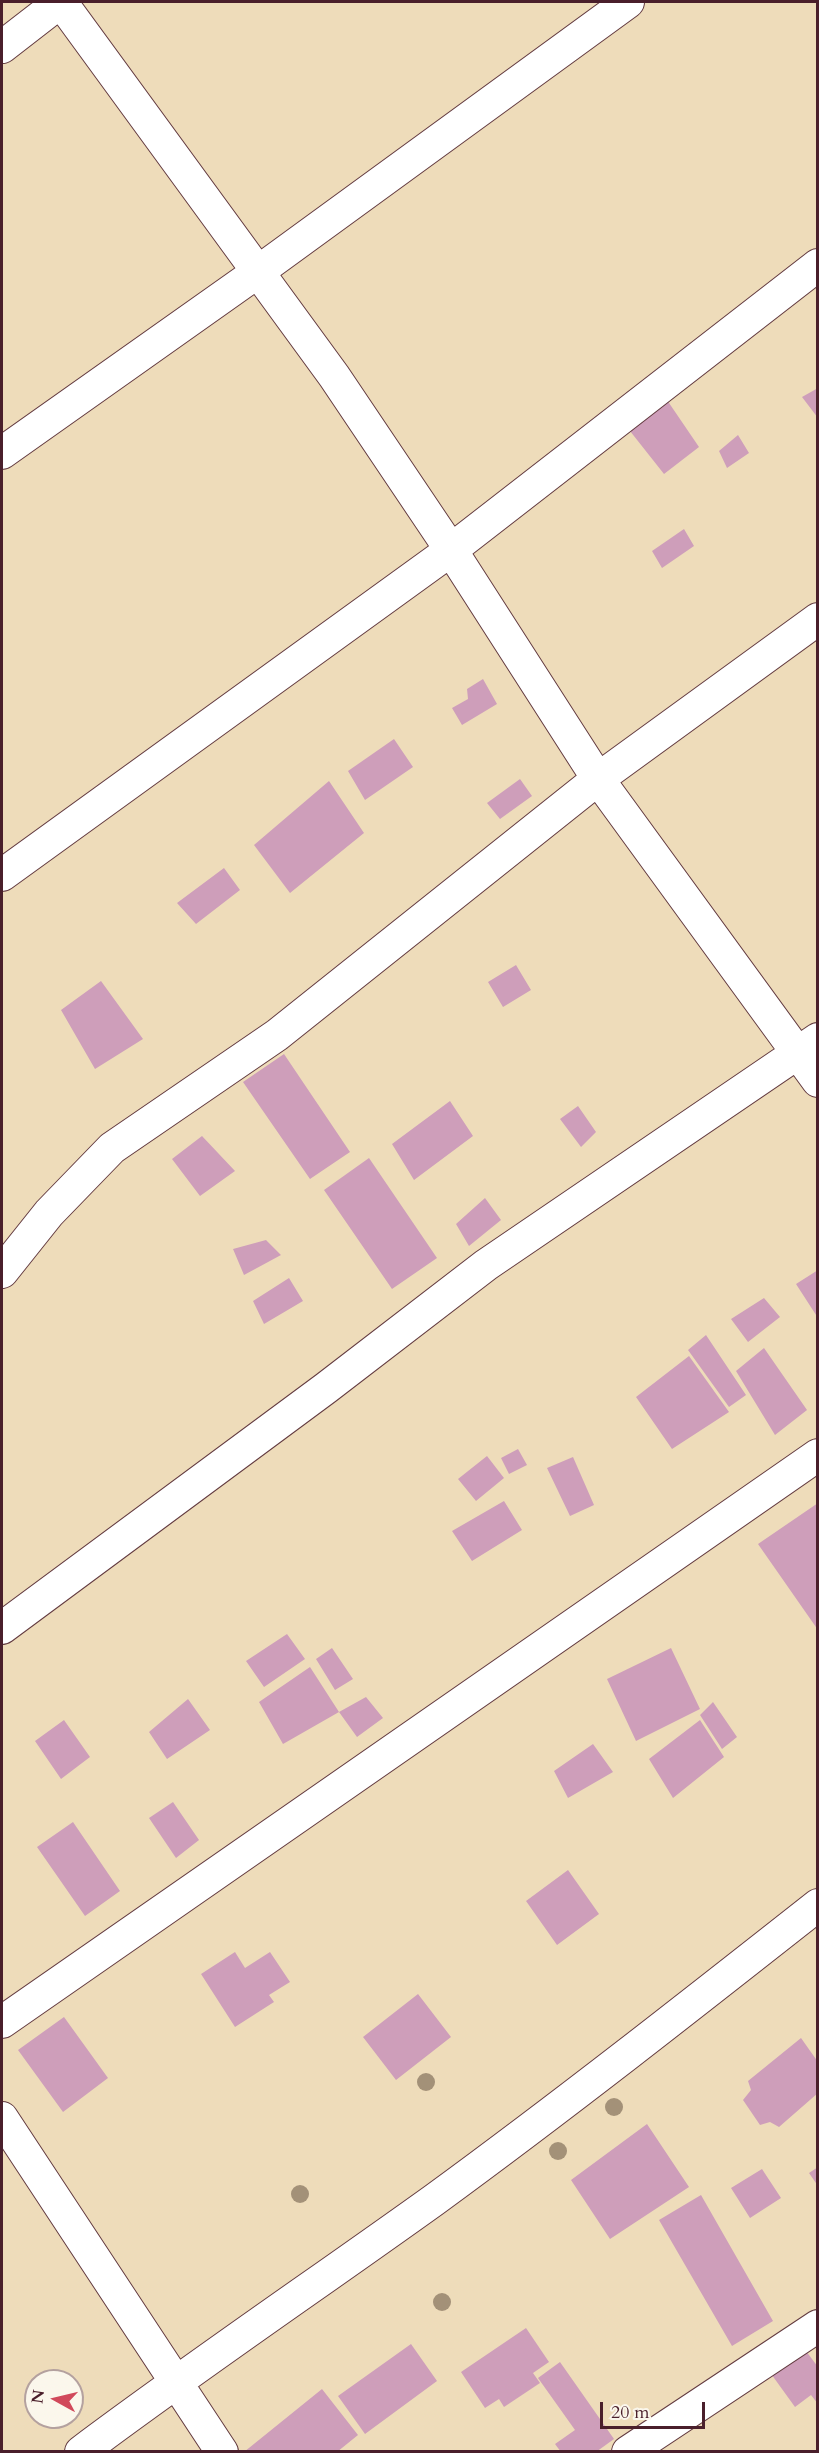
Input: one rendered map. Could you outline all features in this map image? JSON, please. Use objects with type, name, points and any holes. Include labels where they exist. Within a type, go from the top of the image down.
[{"type":"street","points":[[2,47],[60,2],[334,376],[451,550],[598,779],[807,1046],[818,1081]]},
{"type":"street","points":[[2,453],[259,271],[628,2]]},
{"type":"street","points":[[2,875],[451,550],[818,265]]},
{"type":"street","points":[[2,1272],[49,1213],[112,1148],[277,1035],[598,779],[818,620]]},
{"type":"street","points":[[2,1628],[326,1388],[486,1265],[807,1046]]},
{"type":"street","points":[[2,2022],[818,1455]]},
{"type":"street","points":[[81,2451],[176,2381],[435,2199],[818,1905]]},
{"type":"street","points":[[2,2118],[222,2451]]},
{"type":"street","points":[[628,2451],[818,2326]]},
{"type":"building","points":[[818,388],[818,418],[802,397]]},
{"type":"building","points":[[667,400],[699,447],[664,474],[630,431]]},
{"type":"building","points":[[738,435],[749,453],[727,468],[719,451]]},
{"type":"building","points":[[684,529],[694,546],[662,568],[652,551]]},
{"type":"building","points":[[483,679],[497,704],[462,725],[452,708],[468,699],[467,689]]},
{"type":"building","points":[[394,739],[413,767],[365,800],[348,771]]},
{"type":"building","points":[[520,779],[532,796],[500,819],[487,803]]},
{"type":"building","points":[[329,781],[364,833],[290,893],[254,845]]},
{"type":"building","points":[[224,868],[240,890],[196,924],[177,903]]},
{"type":"building","points":[[516,965],[531,990],[503,1007],[488,982]]},
{"type":"building","points":[[101,981],[143,1039],[95,1069],[61,1010]]},
{"type":"building","points":[[284,1054],[350,1152],[310,1179],[243,1082]]},
{"type":"building","points":[[450,1101],[473,1136],[414,1180],[392,1144]]},
{"type":"building","points":[[578,1106],[596,1132],[581,1147],[560,1119]]},
{"type":"building","points":[[202,1136],[235,1171],[200,1196],[172,1159]]},
{"type":"building","points":[[369,1158],[437,1258],[392,1289],[324,1190]]},
{"type":"building","points":[[485,1198],[501,1220],[469,1246],[456,1224]]},
{"type":"building","points":[[266,1240],[281,1255],[244,1275],[233,1249]]},
{"type":"building","points":[[818,1270],[818,1318],[796,1284]]},
{"type":"building","points":[[289,1278],[303,1301],[264,1324],[253,1301]]},
{"type":"building","points":[[764,1298],[780,1317],[748,1342],[731,1319]]},
{"type":"building","points":[[706,1335],[746,1395],[729,1407],[688,1350]]},
{"type":"building","points":[[764,1348],[807,1410],[775,1435],[736,1371]]},
{"type":"building","points":[[689,1356],[729,1412],[672,1449],[636,1397]]},
{"type":"building","points":[[518,1449],[527,1465],[509,1474],[501,1458]]},
{"type":"building","points":[[487,1456],[504,1478],[476,1501],[458,1479]]},
{"type":"building","points":[[573,1457],[594,1505],[570,1516],[547,1468]]},
{"type":"building","points":[[504,1501],[522,1530],[472,1561],[452,1531]]},
{"type":"building","points":[[818,1503],[818,1630],[758,1544]]},
{"type":"building","points":[[287,1634],[305,1659],[264,1687],[246,1661]]},
{"type":"building","points":[[332,1648],[353,1679],[335,1690],[316,1659]]},
{"type":"building","points":[[671,1648],[700,1709],[636,1741],[607,1679]]},
{"type":"building","points":[[310,1667],[339,1712],[283,1744],[259,1702]]},
{"type":"building","points":[[366,1697],[383,1718],[357,1737],[339,1712]]},
{"type":"building","points":[[188,1699],[210,1730],[167,1759],[149,1732]]},
{"type":"building","points":[[713,1702],[737,1737],[722,1749],[700,1715]]},
{"type":"building","points":[[64,1720],[90,1757],[61,1779],[35,1741]]},
{"type":"building","points":[[700,1720],[724,1757],[673,1798],[649,1759]]},
{"type":"building","points":[[593,1744],[613,1772],[568,1798],[554,1771]]},
{"type":"building","points":[[173,1802],[199,1840],[176,1858],[149,1818]]},
{"type":"building","points":[[73,1822],[120,1891],[85,1916],[37,1847]]},
{"type":"building","points":[[568,1870],[599,1914],[557,1945],[526,1901]]},
{"type":"building","points":[[235,1952],[245,1968],[270,1952],[290,1982],[269,1995],[274,2002],[235,2027],[201,1974]]},
{"type":"building","points":[[418,1994],[451,2037],[396,2080],[363,2037]]},
{"type":"building","points":[[64,2017],[108,2078],[63,2112],[18,2050]]},
{"type":"building","points":[[801,2038],[818,2062],[818,2093],[779,2127],[770,2122],[760,2125],[743,2100],[751,2090],[748,2081]]},
{"type":"building","points":[[647,2124],[689,2187],[610,2239],[571,2180]]},
{"type":"building","points":[[818,2167],[818,2186],[809,2173]]},
{"type":"building","points":[[762,2169],[781,2198],[750,2218],[731,2188]]},
{"type":"building","points":[[701,2195],[773,2321],[732,2346],[659,2220]]},
{"type":"building","points":[[526,2328],[549,2362],[533,2373],[540,2383],[504,2407],[499,2399],[485,2408],[461,2372]]},
{"type":"building","points":[[411,2344],[437,2381],[365,2434],[338,2396]]},
{"type":"building","points":[[803,2347],[818,2367],[818,2404],[811,2395],[795,2407],[769,2371]]},
{"type":"building","points":[[560,2362],[614,2439],[596,2452],[561,2452],[555,2444],[575,2430],[538,2378]]},
{"type":"building","points":[[322,2389],[358,2435],[337,2452],[244,2452]]}]
